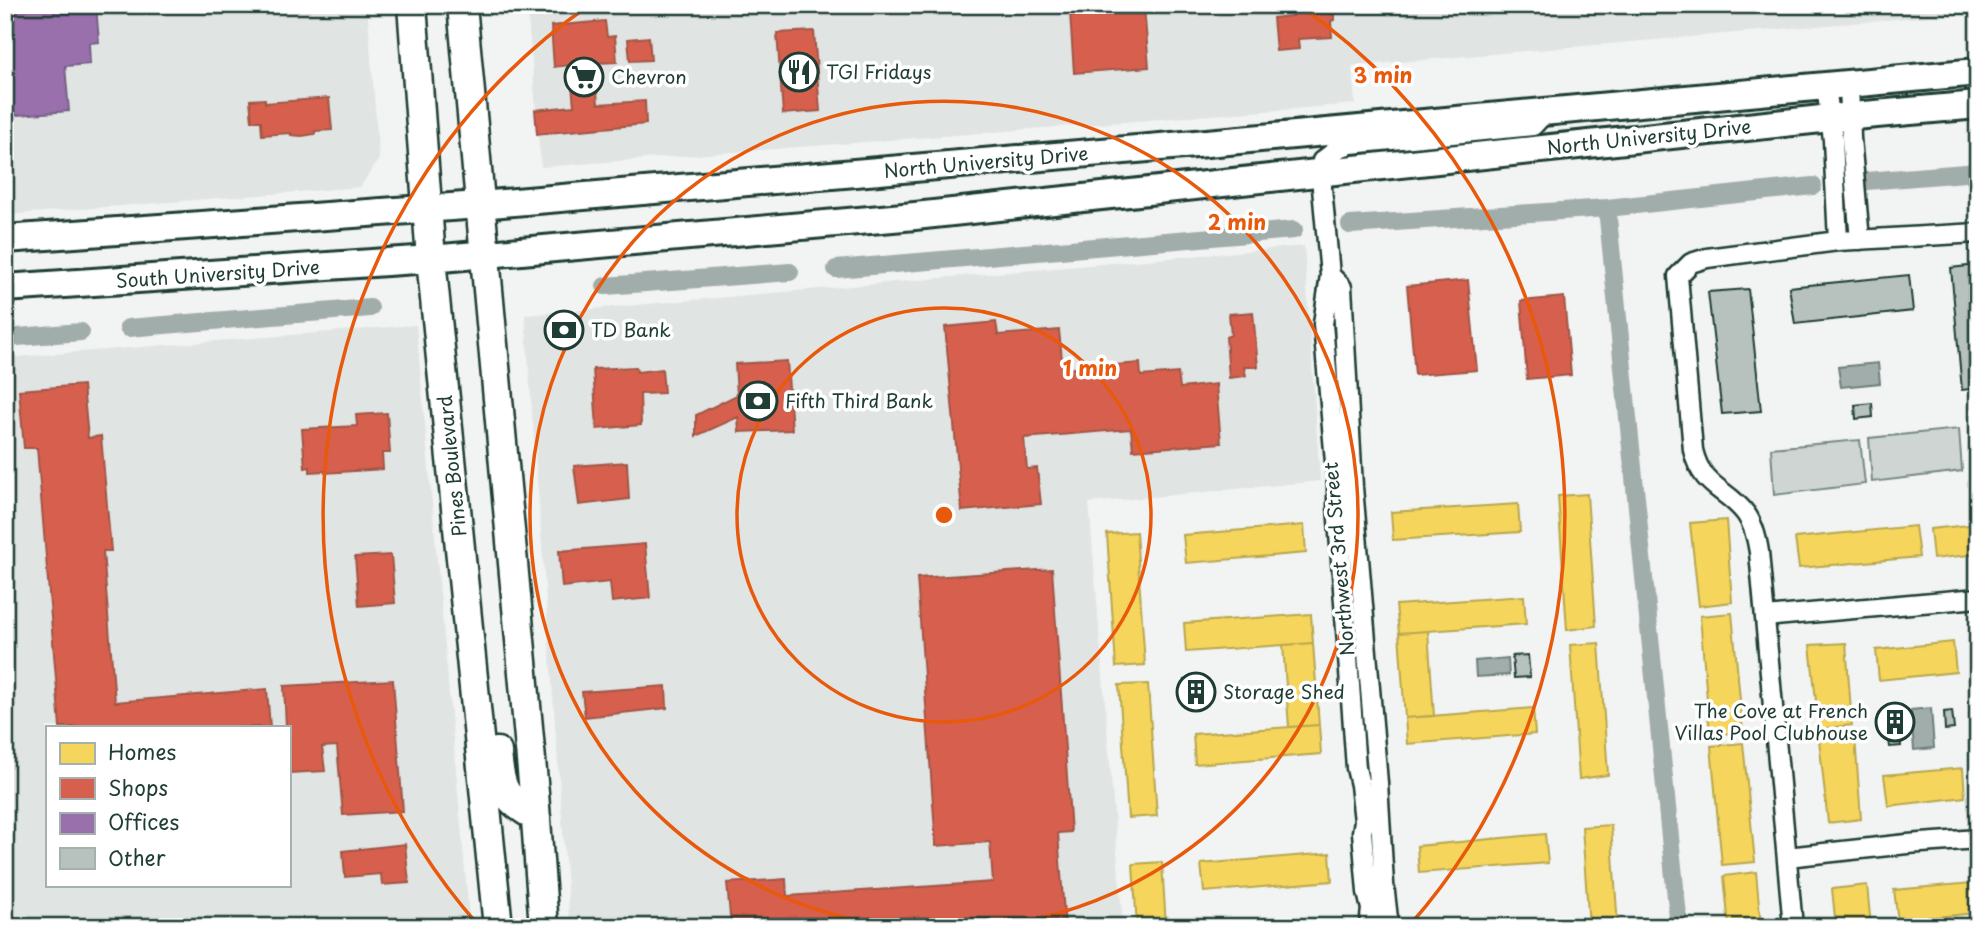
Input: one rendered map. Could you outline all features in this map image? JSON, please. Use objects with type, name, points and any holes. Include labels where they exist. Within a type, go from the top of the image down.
[{"type":"highway","name":"Pines Boulevard","points":[[412,5],[431,259],[498,927]]},
{"type":"highway","points":[[462,5],[544,927]]},
{"type":"highway","points":[[466,618],[488,670],[495,710],[499,771],[505,795],[536,817]]},
{"type":"highway","points":[[487,820],[508,822],[518,834],[530,927]]},
{"type":"main road","name":"North University Drive","points":[[428,209],[1545,113],[1978,72]]},
{"type":"main road","name":"North University Drive","points":[[431,259],[915,216],[1840,117],[1978,105]]},
{"type":"main road","points":[[5,239],[428,209]]},
{"type":"main road","name":"South University Drive","points":[[5,288],[431,259]]},
{"type":"street","points":[[1837,85],[1860,240]]},
{"type":"street","name":"North University Drive","points":[[1321,172],[1322,161],[1339,148],[1352,144],[1533,126],[1545,113]]},
{"type":"street","points":[[1838,241],[1840,117]]},
{"type":"street","name":"Northwest 3rd Street","points":[[1321,172],[1330,275],[1323,324],[1356,768],[1364,821],[1362,832],[1371,909],[1369,927]]},
{"type":"street","points":[[1793,927],[1759,552],[1748,516],[1714,487],[1697,465],[1693,450],[1678,276],[1690,263],[1707,258],[1838,241],[1978,233]]},
{"type":"street","name":"Northwest 3rd Street","points":[[1330,275],[1342,286],[1353,487],[1389,927]]},
{"type":"street","points":[[1765,617],[1978,598]]},
{"type":"street","points":[[1787,857],[1978,839]]},
{"type":"shaded area","points":[[5,5],[367,5],[379,159],[360,187],[5,215]]},
{"type":"shaded area","points":[[527,5],[1978,5],[1978,12],[1352,66],[1355,104],[541,167]]},
{"type":"shaded area","points":[[1304,246],[1320,481],[1089,503],[1123,927],[570,927],[525,315]]},
{"type":"shaded area","points":[[416,325],[470,927],[15,927],[5,778],[5,358]]},
{"type":"shaded area","points":[[1878,363],[1880,383],[1841,387],[1838,367]]},
{"type":"shaded area","points":[[1959,429],[1962,471],[1872,482],[1869,438]]},
{"type":"shaded area","points":[[1860,440],[1865,484],[1774,495],[1771,448]]},
{"type":"shaded area","points":[[1508,658],[1509,675],[1476,677],[1475,661]]},
{"type":"shaded area","points":[[1931,708],[1934,748],[1914,750],[1911,710]]},
{"type":"building: Homes","points":[[1587,494],[1596,626],[1567,630],[1558,496]]},
{"type":"building: Homes","points":[[1518,504],[1520,532],[1393,540],[1391,512]]},
{"type":"building: Homes","points":[[1726,520],[1732,602],[1699,606],[1690,523]]},
{"type":"building: Homes","points":[[1978,524],[1978,554],[1933,559],[1930,529]]},
{"type":"building: Homes","points":[[1304,525],[1306,553],[1186,563],[1183,535]]},
{"type":"building: Homes","points":[[1915,526],[1919,557],[1799,568],[1795,538]]},
{"type":"building: Homes","points":[[1136,532],[1145,665],[1116,667],[1107,534]]},
{"type":"building: Homes","points":[[1524,596],[1526,624],[1399,633],[1396,605]]},
{"type":"building: Homes","points":[[1732,613],[1743,732],[1710,735],[1700,616]]},
{"type":"building: Homes","points":[[1311,614],[1313,643],[1186,652],[1184,623]]},
{"type":"building: Homes","points":[[1428,631],[1434,716],[1405,718],[1399,633]]},
{"type":"building: Homes","points":[[1953,642],[1956,672],[1879,680],[1876,650]]},
{"type":"building: Homes","points":[[1313,643],[1319,725],[1289,727],[1283,645]]},
{"type":"building: Homes","points":[[1599,643],[1608,775],[1579,779],[1570,645]]},
{"type":"building: Homes","points":[[1846,643],[1852,725],[1819,729],[1810,645]]},
{"type":"building: Homes","points":[[1148,684],[1157,816],[1128,818],[1119,685]]},
{"type":"building: Homes","points":[[1533,708],[1535,734],[1407,744],[1405,718]]},
{"type":"building: Homes","points":[[1319,725],[1321,754],[1195,764],[1193,734]]},
{"type":"building: Homes","points":[[1855,737],[1861,819],[1828,823],[1819,739]]},
{"type":"building: Homes","points":[[1743,743],[1755,862],[1722,865],[1711,746]]},
{"type":"building: Homes","points":[[1963,768],[1965,797],[1888,806],[1884,775]]},
{"type":"building: Homes","points":[[1611,825],[1618,927],[1589,927],[1582,827]]},
{"type":"building: Homes","points":[[1545,834],[1548,863],[1419,873],[1417,846]]},
{"type":"building: Homes","points":[[1330,853],[1332,881],[1204,892],[1201,864]]},
{"type":"building: Homes","points":[[1162,862],[1166,927],[1137,927],[1133,864]]},
{"type":"building: Homes","points":[[1756,872],[1761,927],[1729,927],[1724,876]]},
{"type":"building: Homes","points":[[1972,883],[1975,913],[1898,921],[1894,890]]},
{"type":"building: Homes","points":[[1867,885],[1871,927],[1836,927],[1832,889]]},
{"type":"building: Shops","points":[[1144,7],[1149,67],[1074,73],[1070,13]]},
{"type":"building: Shops","points":[[1330,9],[1331,14],[1334,14],[1334,20],[1331,21],[1332,37],[1298,39],[1299,49],[1276,51],[1273,18],[1292,16],[1291,12]]},
{"type":"building: Shops","name":"Chevron","points":[[605,21],[607,37],[615,36],[617,62],[595,63],[598,104],[645,101],[646,124],[537,134],[535,110],[574,106],[570,65],[554,67],[551,26]]},
{"type":"building: Shops","name":"TGI Fridays","points":[[814,31],[820,111],[783,114],[777,33]]},
{"type":"building: Shops","points":[[649,37],[651,60],[630,61],[628,39]]},
{"type":"building: Shops","points":[[329,98],[332,130],[315,131],[315,134],[302,136],[291,133],[262,135],[261,121],[252,121],[250,100],[265,99],[265,103]]},
{"type":"building: Shops","points":[[1468,280],[1477,370],[1415,375],[1407,286]]},
{"type":"building: Shops","points":[[1564,297],[1571,375],[1527,379],[1521,301]]},
{"type":"building: Shops","points":[[1253,312],[1258,367],[1244,367],[1246,376],[1229,378],[1226,337],[1231,335],[1229,314]]},
{"type":"building: Shops","points":[[996,322],[998,335],[1059,330],[1063,369],[1140,363],[1141,376],[1178,373],[1180,388],[1216,384],[1221,443],[1133,450],[1131,429],[1024,438],[1027,469],[1037,468],[1041,504],[962,511],[945,327]]},
{"type":"building: Shops","name":"Fifth Third Bank","points":[[787,361],[792,430],[739,432],[738,417],[696,436],[696,415],[737,395],[735,364]]},
{"type":"building: Shops","points":[[636,367],[637,372],[662,369],[664,393],[640,394],[641,425],[597,429],[593,369]]},
{"type":"building: Shops","points":[[83,385],[88,438],[101,436],[111,551],[103,551],[115,702],[267,689],[270,726],[60,726],[37,448],[24,448],[19,390]]},
{"type":"building: Shops","points":[[387,413],[390,453],[382,453],[383,469],[325,473],[310,472],[310,467],[305,468],[302,429],[357,426],[356,415]]},
{"type":"building: Shops","points":[[627,462],[629,499],[579,505],[574,466]]},
{"type":"building: Shops","points":[[645,544],[650,598],[612,602],[610,582],[562,587],[559,551]]},
{"type":"building: Shops","points":[[391,555],[395,603],[359,606],[355,557]]},
{"type":"building: Shops","points":[[1052,569],[1071,832],[1058,833],[1065,927],[731,927],[727,883],[786,879],[787,896],[993,882],[990,842],[936,846],[917,578]]},
{"type":"building: Shops","points":[[393,680],[403,811],[343,815],[337,746],[322,747],[325,771],[290,773],[290,726],[286,726],[284,686]]},
{"type":"building: Shops","points":[[666,686],[667,708],[585,717],[582,692]]},
{"type":"building: Shops","points":[[405,844],[409,883],[382,885],[381,874],[345,877],[343,851]]},
{"type":"building: Offices","points":[[5,5],[96,5],[99,42],[89,43],[90,64],[65,66],[69,111],[5,116]]},
{"type":"building: Other","points":[[1978,266],[1978,388],[1962,390],[1951,268]]},
{"type":"building: Other","points":[[1909,275],[1913,311],[1795,324],[1789,287]]},
{"type":"building: Other","points":[[1748,289],[1761,411],[1722,414],[1708,292]]},
{"type":"building: Other","points":[[1872,403],[1873,417],[1856,419],[1855,405]]},
{"type":"building: Other","points":[[1528,655],[1530,677],[1514,678],[1512,656]]},
{"type":"building: Other","name":"Storage Shed","points":[[1204,679],[1207,704],[1186,706],[1185,680]]},
{"type":"building: Other","name":"The Cove at French Villas Pool Clubhouse","points":[[1898,706],[1899,716],[1904,716],[1905,734],[1900,735],[1901,746],[1890,747],[1887,707]]},
{"type":"building: Other","points":[[1952,711],[1954,729],[1945,730],[1944,712]]},
{"type":"waterway","points":[[1866,181],[1978,172]]},
{"type":"waterway","points":[[1350,225],[1607,208],[1813,186]]},
{"type":"waterway","points":[[1607,208],[1679,927]]},
{"type":"waterway","points":[[836,269],[1294,230]]},
{"type":"waterway","points":[[605,286],[790,272]]},
{"type":"waterway","points":[[128,328],[370,308]]},
{"type":"waterway","points":[[5,338],[81,332]]},
{"type":"place","name":"TGI Fridays","points":[[799,72]]},
{"type":"place","name":"Chevron","points":[[584,77]]},
{"type":"place","name":"TD Bank","points":[[564,330]]},
{"type":"place","name":"Fifth Third Bank","points":[[758,401]]},
{"type":"place","name":"Storage Shed","points":[[1196,692]]},
{"type":"place","name":"The Cove at French Villas Pool Clubhouse","points":[[1895,722]]}]
